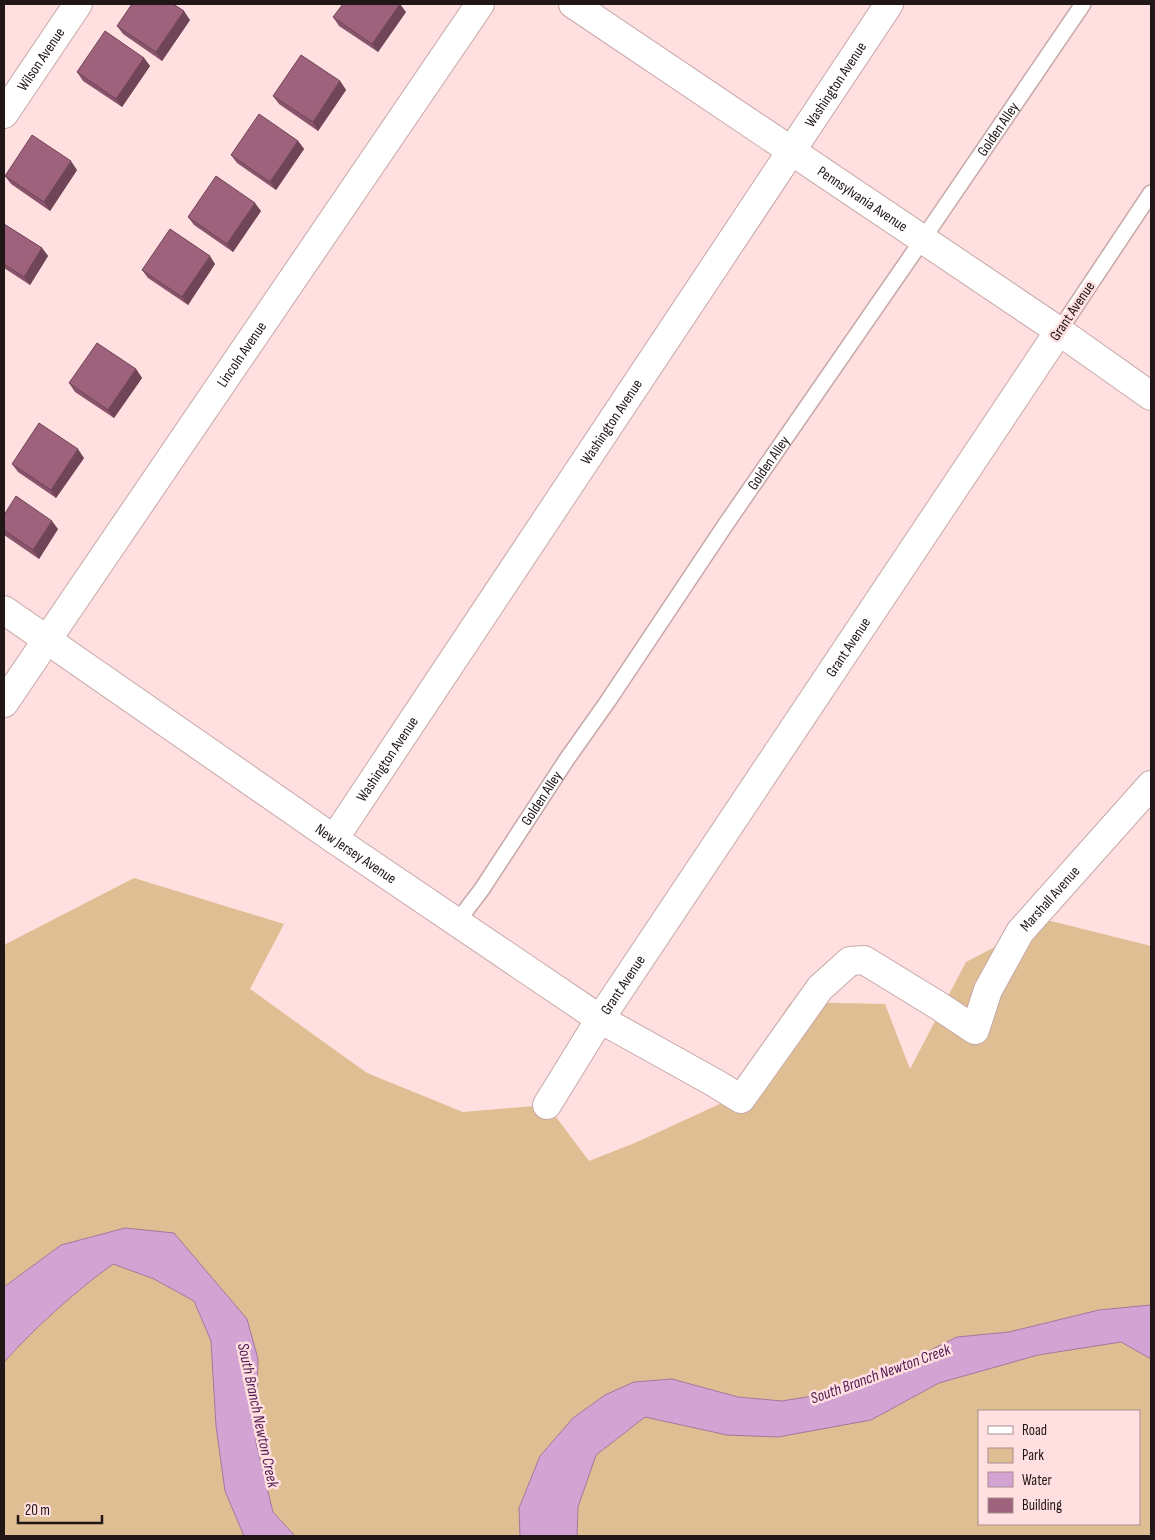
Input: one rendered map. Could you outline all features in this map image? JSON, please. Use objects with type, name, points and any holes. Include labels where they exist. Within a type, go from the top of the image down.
[{"type":"street","name":"Wilson Avenue","points":[[8,98],[78,4]]},
{"type":"street","name":"Lincoln Avenue","points":[[4,703],[480,4]]},
{"type":"street","name":"Pennsylvania Avenue","points":[[572,4],[792,150],[1059,331],[1151,396]]},
{"type":"street","name":"Washington Avenue","points":[[334,839],[889,4]]},
{"type":"street","name":"Grant Avenue","points":[[548,1105],[600,1019],[1059,331]]},
{"type":"street","name":"New Jersey Avenue","points":[[4,610],[334,839],[600,1019],[741,1099]]},
{"type":"street","name":"Marshall Avenue","points":[[741,1099],[820,988],[850,961],[864,960],[975,1030],[988,990],[1020,932],[1151,784]]},
{"type":"lane","name":"Golden Alley","points":[[457,922],[482,889],[567,759],[726,524],[1083,4]]},
{"type":"lane","name":"Grant Avenue","points":[[1059,331],[1151,193]]},
{"type":"green space","points":[[134,878],[284,924],[250,989],[367,1073],[463,1112],[547,1105],[589,1161],[637,1142],[724,1102],[791,1002],[885,1004],[910,1069],[966,962],[1047,920],[1151,946],[1151,1305],[1099,1310],[1009,1332],[957,1337],[900,1365],[838,1392],[782,1401],[738,1397],[672,1379],[605,1395],[573,1418],[540,1456],[519,1507],[520,1536],[295,1536],[273,1512],[256,1443],[258,1359],[125,1228],[61,1245],[4,1287],[4,945]]},
{"type":"green space","points":[[113,1264],[154,1279],[194,1301],[211,1341],[216,1426],[225,1491],[244,1536],[4,1536],[4,1362],[56,1310]]},
{"type":"green space","points":[[1122,1342],[1151,1359],[1151,1536],[577,1536],[578,1507],[596,1455],[645,1417],[727,1435],[871,1420],[939,1383],[1038,1355]]},
{"type":"water","points":[[125,1228],[174,1233],[247,1319],[258,1359],[256,1443],[273,1512],[295,1536],[244,1536],[225,1491],[216,1426],[211,1341],[194,1301],[154,1279],[113,1264],[56,1310],[4,1362],[4,1287],[61,1245]]},
{"type":"water","points":[[1151,1305],[1151,1359],[1121,1342],[1038,1355],[939,1383],[871,1420],[778,1437],[727,1435],[645,1417],[596,1455],[578,1507],[577,1536],[520,1536],[519,1508],[540,1456],[573,1418],[605,1395],[634,1382],[672,1379],[738,1397],[782,1401],[838,1392],[900,1365],[957,1337],[1009,1332],[1099,1310]]},
{"type":"building","points":[[132,4],[173,4],[184,11],[156,52],[117,26]]},
{"type":"building","points":[[343,4],[400,4],[372,44],[333,17]]},
{"type":"building","points":[[105,31],[144,58],[116,99],[77,72]]},
{"type":"building","points":[[301,55],[340,81],[313,122],[273,96]]},
{"type":"building","points":[[259,114],[298,141],[270,182],[231,155]]},
{"type":"building","points":[[32,135],[71,161],[44,202],[5,176]]},
{"type":"building","points":[[216,176],[255,203],[227,244],[188,217]]},
{"type":"building","points":[[4,224],[42,248],[24,277],[4,264]]},
{"type":"building","points":[[170,229],[210,256],[182,297],[142,270]]},
{"type":"building","points":[[97,343],[136,369],[108,410],[69,383]]},
{"type":"building","points":[[39,423],[78,449],[51,490],[12,464]]},
{"type":"building","points":[[16,496],[52,521],[33,550],[4,530],[4,515]]},
{"type":"water label","name":"South Branch Newton Creek","points":[[880,1373]]},
{"type":"water label","name":"South Branch Newton Creek","points":[[259,1415]]}]
